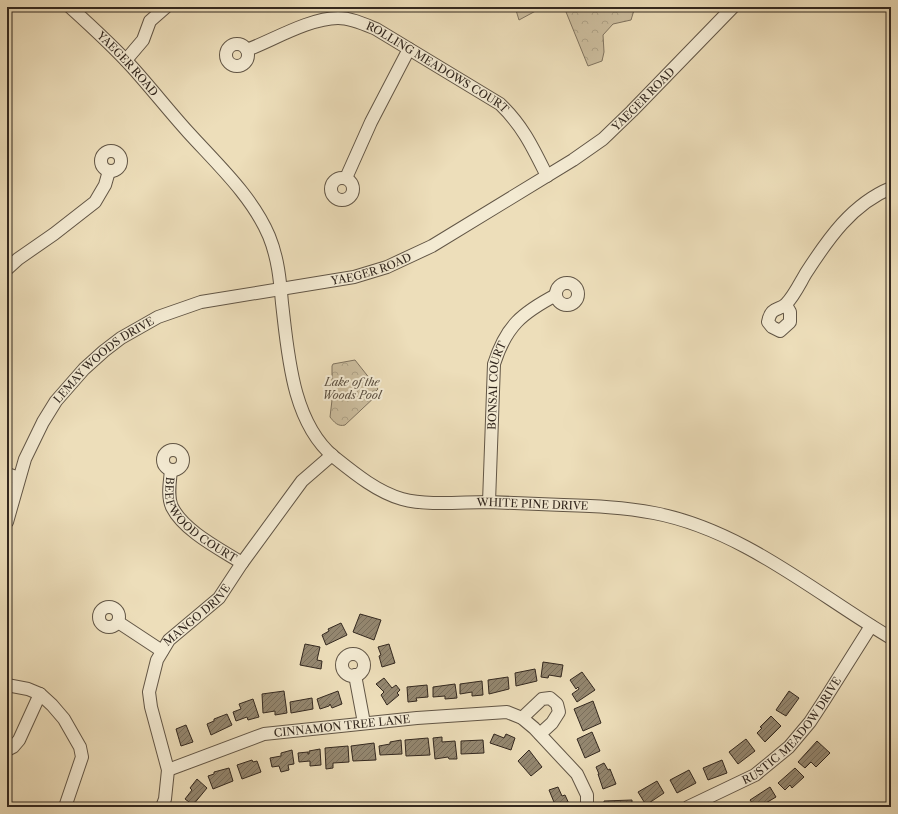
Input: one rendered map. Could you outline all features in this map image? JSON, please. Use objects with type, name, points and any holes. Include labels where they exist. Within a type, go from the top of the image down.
[{"type":"street","name":"YAEGER ROAD","points":[[70,7],[126,60],[174,117],[230,178],[253,207],[273,247],[279,272],[281,289],[354,277],[402,261],[448,237],[547,176],[603,139],[733,7]]},
{"type":"street","points":[[126,60],[143,40],[150,21],[166,7]]},
{"type":"street","name":"ROLLING MEADOWS COURT","points":[[247,50],[306,25],[325,19],[339,18],[357,21],[376,29],[500,104],[513,116],[528,138],[547,176]]},
{"type":"street","points":[[346,178],[371,122],[409,49]]},
{"type":"street","points":[[7,269],[18,259],[54,234],[95,202],[105,186],[109,171]]},
{"type":"street","points":[[786,305],[821,249],[839,227],[859,208],[879,193],[891,188]]},
{"type":"street","name":"WHITE PINE DRIVE","points":[[281,289],[290,359],[297,394],[306,421],[320,442],[332,455],[371,484],[394,496],[406,500],[427,502],[489,502],[609,506],[654,513],[692,522],[744,546],[891,638]]},
{"type":"street","name":"LEMAY WOODS DRIVE","points":[[7,522],[19,478],[34,438],[56,401],[84,369],[104,351],[121,338],[158,317],[182,308],[218,299],[281,289]]},
{"type":"street","name":"BONSAI COURT","points":[[489,502],[494,364],[499,348],[507,333],[520,318],[534,306],[556,295]]},
{"type":"street","name":"MANGO DRIVE","points":[[162,807],[165,799],[168,770],[151,707],[149,692],[156,660],[169,640],[219,598],[302,480],[332,455]]},
{"type":"street","name":"BEEFWOOD COURT","points":[[171,470],[169,496],[172,506],[179,517],[199,535],[242,564]]},
{"type":"street","points":[[7,474],[19,478]]},
{"type":"street","points":[[118,622],[162,651]]},
{"type":"street","name":"RUSTIC MEADOW DRIVE","points":[[688,807],[755,775],[789,747],[810,722],[871,626]]},
{"type":"street","points":[[355,675],[364,723]]},
{"type":"street","points":[[7,685],[28,689],[40,694],[64,719],[80,747],[82,757],[65,807]]},
{"type":"street","points":[[7,750],[19,740],[40,694]]},
{"type":"street","points":[[522,718],[542,699],[550,698],[557,704],[559,712],[552,722],[540,734]]},
{"type":"street","name":"CINNAMON TREE LANE","points":[[168,770],[264,734],[364,723],[507,712],[522,718],[540,734],[577,774],[587,795],[587,807]]},
{"type":"green space","points":[[515,7],[543,7],[519,20]]},
{"type":"green space","points":[[564,7],[635,7],[631,20],[613,24],[603,35],[604,52],[602,61],[588,66]]},
{"type":"green space","name":"Lake of the Woods Pool","points":[[355,360],[378,389],[376,391],[378,394],[345,425],[338,425],[330,417],[332,400],[334,398],[332,366],[333,364]]},
{"type":"building","points":[[360,614],[381,620],[374,640],[353,632]]},
{"type":"building","points":[[341,623],[347,635],[326,645],[322,635],[329,631],[328,629]]},
{"type":"building","points":[[305,644],[320,647],[317,660],[322,661],[321,669],[300,665]]},
{"type":"building","points":[[389,644],[395,663],[382,667],[379,656],[381,655],[378,647]]},
{"type":"building","points":[[543,662],[563,665],[561,677],[549,675],[548,678],[541,677]]},
{"type":"building","points":[[535,669],[537,681],[516,686],[515,673]]},
{"type":"building","points":[[582,672],[595,690],[577,702],[572,694],[579,689],[578,687],[576,689],[570,680]]},
{"type":"building","points":[[508,677],[509,689],[489,694],[488,680]]},
{"type":"building","points":[[384,678],[392,688],[396,685],[400,690],[397,693],[399,695],[387,705],[381,695],[384,692],[376,684]]},
{"type":"building","points":[[482,681],[483,695],[472,696],[472,692],[460,694],[460,684]]},
{"type":"building","points":[[455,684],[457,698],[445,699],[445,696],[433,697],[433,687]]},
{"type":"building","points":[[427,685],[428,697],[416,698],[417,701],[408,702],[407,687]]},
{"type":"building","points":[[284,691],[287,713],[275,715],[275,711],[263,713],[262,694]]},
{"type":"building","points":[[338,691],[342,704],[332,708],[330,704],[329,706],[320,709],[317,699]]},
{"type":"building","points":[[789,691],[799,698],[786,716],[776,710]]},
{"type":"building","points":[[312,698],[313,709],[291,713],[290,702]]},
{"type":"building","points":[[253,699],[259,717],[248,720],[247,717],[236,721],[233,712],[241,709],[239,704]]},
{"type":"building","points":[[593,701],[601,723],[583,731],[574,709]]},
{"type":"building","points":[[227,714],[232,725],[211,735],[207,724],[214,721],[214,719]]},
{"type":"building","points":[[771,716],[781,726],[765,742],[757,733],[762,728],[760,727]]},
{"type":"building","points":[[186,725],[193,742],[181,746],[176,729]]},
{"type":"building","points":[[592,732],[600,751],[585,758],[577,739]]},
{"type":"building","points":[[494,734],[504,738],[506,734],[515,738],[511,750],[490,743]]},
{"type":"building","points":[[442,737],[442,742],[455,741],[457,759],[449,759],[448,757],[435,759],[433,738]]},
{"type":"building","points":[[428,738],[430,755],[406,756],[405,740]]},
{"type":"building","points":[[746,739],[755,751],[738,764],[729,752]]},
{"type":"building","points":[[401,740],[402,754],[380,755],[379,746]]},
{"type":"building","points":[[483,740],[484,753],[461,754],[461,741]]},
{"type":"building","points":[[817,741],[830,753],[816,767],[811,762],[805,768],[798,762]]},
{"type":"building","points":[[374,743],[376,760],[353,761],[351,746]]},
{"type":"building","points":[[348,746],[349,762],[333,763],[333,768],[326,769],[325,748]]},
{"type":"building","points":[[320,749],[321,765],[310,766],[310,761],[299,762],[298,753],[308,752],[309,754],[309,751]]},
{"type":"building","points":[[292,750],[294,764],[288,765],[289,770],[281,772],[279,766],[272,767],[270,758],[281,756],[281,753]]},
{"type":"building","points":[[529,750],[542,767],[531,776],[518,761]]},
{"type":"building","points":[[252,760],[253,762],[257,761],[261,772],[242,779],[237,765]]},
{"type":"building","points":[[722,760],[727,773],[708,780],[703,768]]},
{"type":"building","points":[[604,763],[608,770],[610,769],[616,784],[603,789],[596,767]]},
{"type":"building","points":[[229,768],[233,781],[213,789],[208,776],[214,774],[214,772]]},
{"type":"building","points":[[795,768],[804,777],[792,788],[790,785],[785,790],[778,783]]},
{"type":"building","points":[[689,770],[696,783],[677,793],[670,780]]},
{"type":"building","points":[[197,779],[207,788],[193,805],[185,799],[192,790],[190,788]]},
{"type":"building","points":[[657,781],[664,793],[646,805],[638,792]]},
{"type":"building","points":[[558,787],[562,796],[565,795],[570,806],[556,807],[549,790]]},
{"type":"building","points":[[770,787],[776,797],[759,807],[755,807],[750,800]]},
{"type":"building","points":[[632,800],[632,807],[604,807],[604,801]]}]
